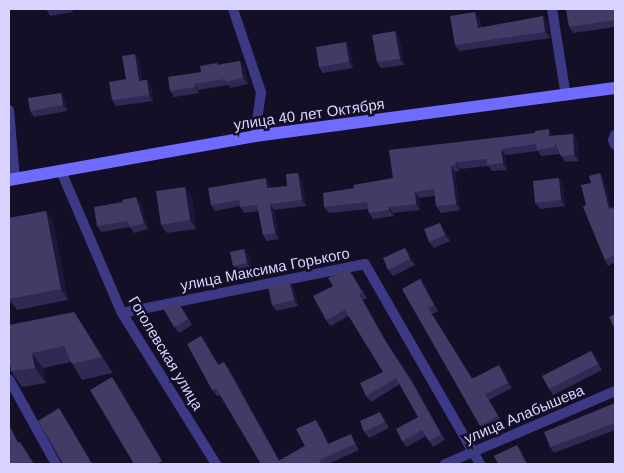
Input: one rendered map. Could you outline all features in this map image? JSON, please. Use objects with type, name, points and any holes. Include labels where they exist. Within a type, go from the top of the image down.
[{"type":"street","points":[[233,9],[261,92],[255,136]]},
{"type":"street","points":[[552,9],[566,96]]},
{"type":"street","name":"улица 40 лет Октября","points":[[12,179],[255,136],[615,88]]},
{"type":"street","points":[[9,110],[12,179]]},
{"type":"street","points":[[615,135],[613,140],[615,145]]},
{"type":"street","name":"Гоголевская улица","points":[[61,171],[122,313],[216,464]]},
{"type":"street","name":"улица Максима Горького","points":[[122,313],[365,264],[480,464]]},
{"type":"street","points":[[9,379],[56,464]]},
{"type":"street","name":"улица Алабышева","points":[[445,464],[615,391]]},
{"type":"building","points":[[615,9],[615,20],[569,27],[566,10]]},
{"type":"building","points":[[475,12],[478,28],[543,16],[545,32],[455,45],[450,16]]},
{"type":"building","points":[[395,31],[400,59],[377,62],[372,35]]},
{"type":"building","points":[[346,42],[349,62],[319,67],[316,47]]},
{"type":"building","points":[[135,54],[139,81],[147,80],[149,95],[112,100],[109,82],[126,79],[122,56]]},
{"type":"building","points":[[240,61],[243,78],[226,82],[225,79],[194,84],[195,87],[170,91],[168,77],[201,72],[200,66]]},
{"type":"building","points":[[61,93],[63,105],[30,111],[28,98]]},
{"type":"building","points":[[549,129],[549,136],[573,134],[574,155],[561,156],[555,142],[555,147],[537,150],[536,144],[501,149],[503,163],[487,165],[487,159],[455,162],[456,165],[451,166],[456,204],[436,206],[434,189],[415,192],[416,204],[389,207],[389,210],[369,213],[367,202],[324,207],[323,193],[354,188],[353,185],[393,178],[389,150],[535,133],[535,131]]},
{"type":"building","points":[[298,173],[302,200],[270,204],[275,233],[263,235],[257,205],[240,207],[239,200],[211,205],[208,188],[266,178],[267,188],[287,186],[286,174]]},
{"type":"building","points":[[600,173],[609,209],[613,207],[615,213],[615,255],[605,260],[583,207],[586,205],[581,185],[591,183],[589,176]]},
{"type":"building","points":[[559,178],[561,200],[535,203],[533,181]]},
{"type":"building","points":[[185,187],[190,220],[161,225],[156,191]]},
{"type":"building","points":[[136,197],[144,223],[130,227],[128,221],[97,226],[94,207],[123,202],[122,200]]},
{"type":"building","points":[[46,211],[61,289],[9,299],[9,218]]},
{"type":"building","points":[[440,223],[445,235],[429,242],[424,229]]},
{"type":"building","points":[[405,248],[410,259],[388,270],[383,258]]},
{"type":"building","points":[[244,249],[247,263],[233,266],[230,252]]},
{"type":"building","points":[[348,268],[362,292],[359,294],[383,337],[412,382],[441,434],[429,441],[422,430],[402,441],[396,429],[418,417],[396,378],[366,396],[360,383],[383,372],[345,310],[326,320],[313,296],[333,286],[328,278]]},
{"type":"building","points":[[420,279],[434,305],[428,308],[472,379],[499,365],[508,383],[485,394],[498,416],[480,426],[402,289]]},
{"type":"building","points":[[290,282],[294,300],[272,305],[268,287]]},
{"type":"building","points":[[178,302],[188,319],[174,327],[163,308]]},
{"type":"building","points":[[74,312],[102,357],[72,364],[64,346],[32,353],[35,368],[11,371],[9,325]]},
{"type":"building","points":[[615,314],[615,327],[614,327],[609,317]]},
{"type":"building","points":[[201,336],[218,365],[224,362],[279,461],[305,446],[296,429],[316,420],[328,444],[351,434],[355,444],[319,460],[321,464],[261,464],[216,388],[212,390],[187,344]]},
{"type":"building","points":[[591,351],[598,364],[549,389],[542,376]]},
{"type":"building","points":[[112,377],[162,461],[157,464],[134,464],[90,390]]},
{"type":"building","points":[[615,403],[615,423],[550,447],[544,432]]},
{"type":"building","points":[[59,408],[92,464],[63,464],[38,421]]},
{"type":"building","points":[[380,412],[385,422],[364,432],[360,421]]},
{"type":"building","points":[[9,425],[18,443],[20,442],[34,464],[9,464]]},
{"type":"building","points":[[517,445],[527,464],[498,464],[494,456]]}]
